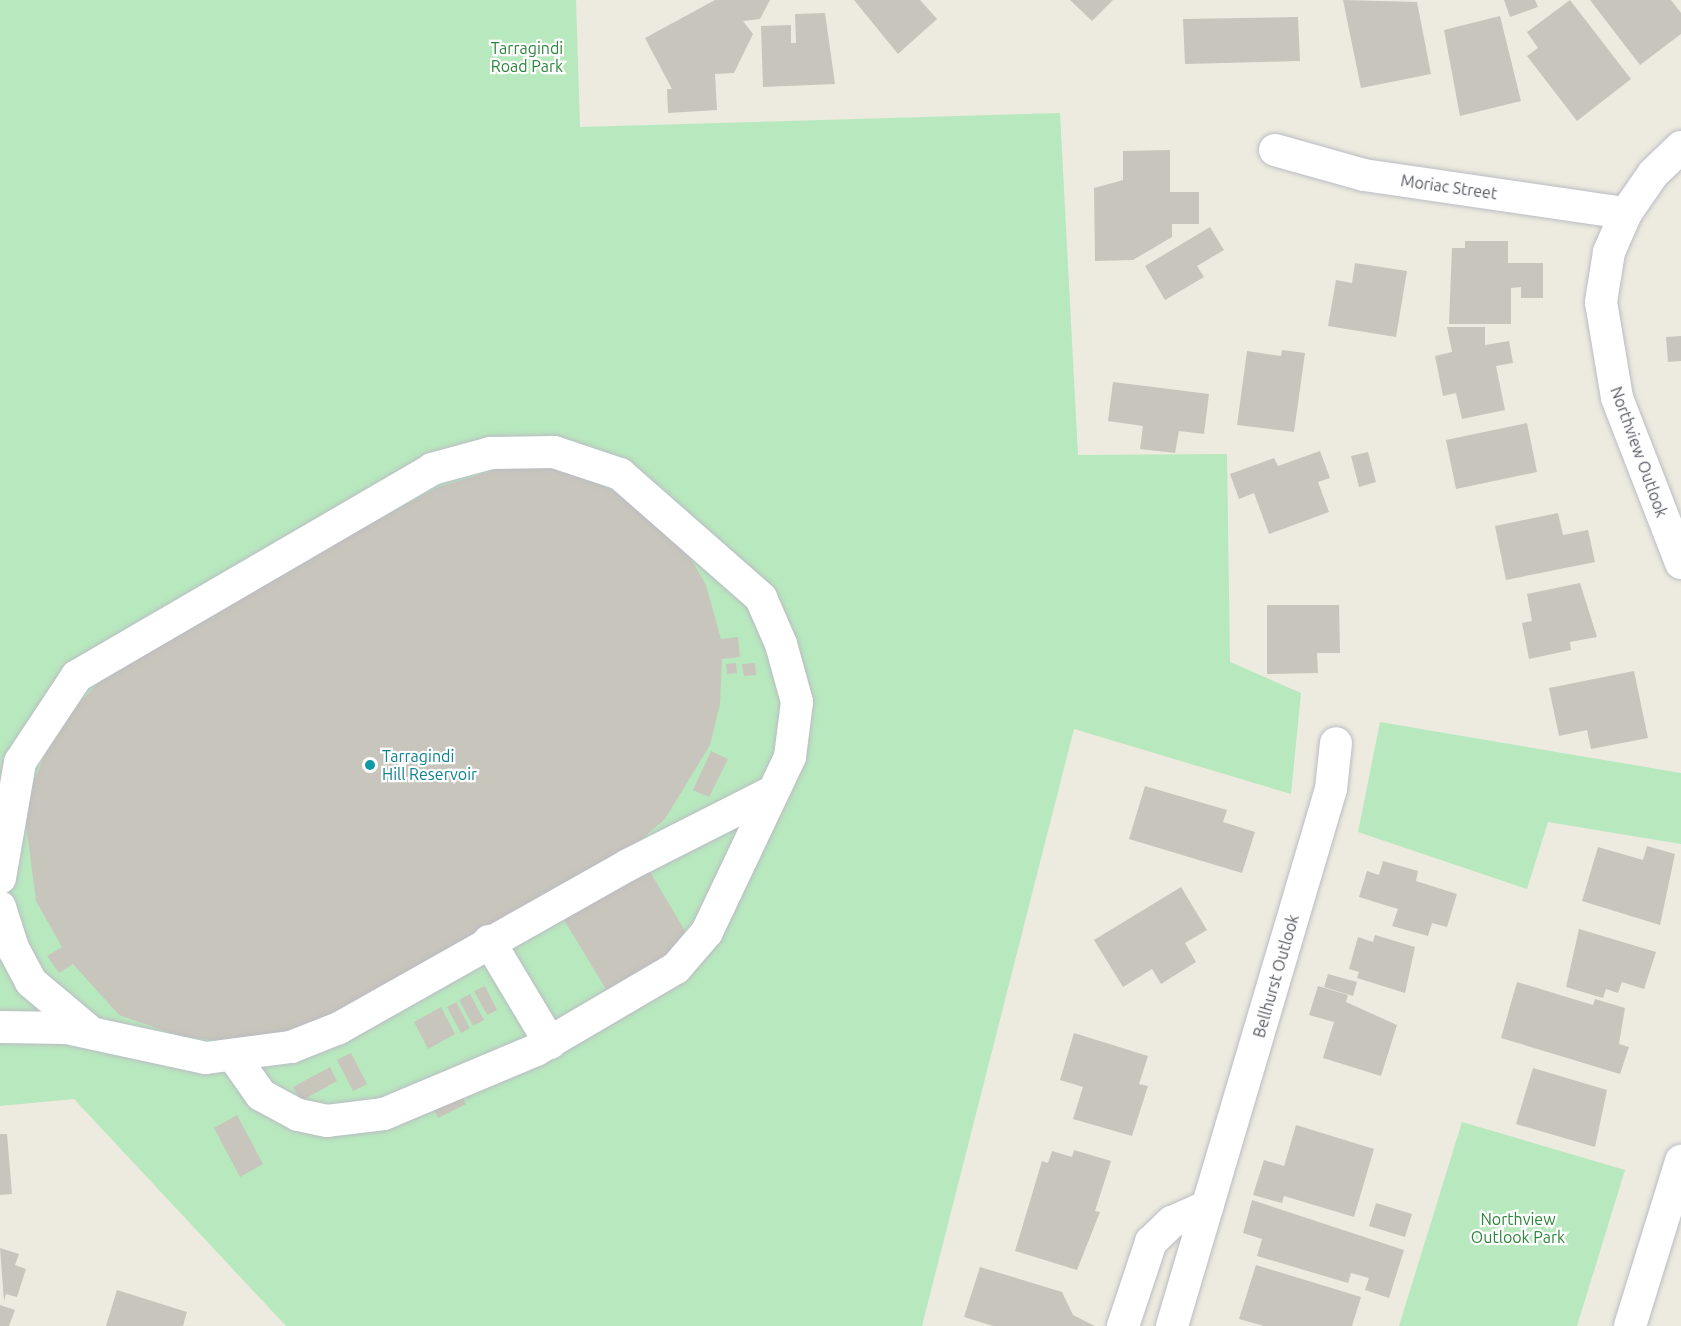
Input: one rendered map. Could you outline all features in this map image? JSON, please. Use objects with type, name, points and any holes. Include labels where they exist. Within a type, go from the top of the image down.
[{"type":"street","name":"Northview Outlook","points":[[1681,147],[1653,174],[1626,213],[1609,252],[1601,302],[1605,351],[1617,398],[1681,563]]},
{"type":"street","name":"Moriac Street","points":[[1275,150],[1364,175],[1626,213]]},
{"type":"street","points":[[0,878],[20,762],[77,676],[432,469],[491,453],[554,452],[621,474],[761,598],[781,644],[797,702],[790,757],[698,946],[663,977],[550,1043],[434,1096],[353,1120],[298,1115],[261,1095],[236,1058]]},
{"type":"street","name":"Bellhurst Outlook","points":[[1172,1326],[1331,789],[1336,743]]},
{"type":"street","points":[[0,1027],[67,1028],[184,1056],[236,1058],[328,1034],[489,941],[772,792]]},
{"type":"street","points":[[0,907],[13,948],[31,981],[68,1016],[102,1037]]},
{"type":"street","points":[[489,941],[550,1043]]},
{"type":"street","points":[[1630,1326],[1681,1161]]},
{"type":"street","points":[[1123,1326],[1151,1242],[1172,1222],[1208,1206]]},
{"type":"green space","name":"Tarragindi Road Park","points":[[0,0],[576,0],[580,127],[1060,113],[1078,455],[1227,454],[1230,662],[1301,693],[1291,794],[1074,729],[922,1326],[286,1326],[74,1099],[0,1106]]},
{"type":"green space","points":[[1380,722],[1681,773],[1681,844],[1548,822],[1527,889],[1358,832]]},
{"type":"green space","name":"Northview Outlook Park","points":[[1462,1122],[1625,1170],[1577,1326],[1399,1326]]},
{"type":"building","points":[[715,0],[770,0],[760,19],[743,21],[753,34],[734,73],[715,74],[717,110],[668,113],[667,89],[672,89],[645,38]]},
{"type":"building","points":[[854,0],[920,0],[937,19],[898,54]]},
{"type":"building","points":[[1070,0],[1113,0],[1092,21]]},
{"type":"building","points":[[1343,0],[1417,2],[1431,74],[1361,88]]},
{"type":"building","points":[[1504,0],[1535,0],[1538,7],[1510,17]]},
{"type":"building","points":[[1570,0],[1631,79],[1577,121],[1527,56],[1538,48],[1527,32]]},
{"type":"building","points":[[1590,0],[1671,0],[1681,13],[1681,34],[1640,65]]},
{"type":"building","points":[[825,13],[835,84],[763,87],[761,26],[791,25],[791,43],[796,43],[795,14]]},
{"type":"building","points":[[1500,16],[1521,101],[1460,116],[1444,30]]},
{"type":"building","points":[[1298,17],[1300,61],[1185,64],[1183,19]]},
{"type":"building","points":[[1170,150],[1170,192],[1199,192],[1199,224],[1172,224],[1172,237],[1133,260],[1095,261],[1094,188],[1123,180],[1123,151]]},
{"type":"building","points":[[1210,227],[1224,250],[1197,266],[1204,277],[1165,300],[1145,266]]},
{"type":"building","points":[[1465,241],[1508,241],[1508,263],[1543,263],[1543,298],[1521,298],[1521,287],[1511,288],[1511,324],[1449,324],[1452,248],[1465,248]]},
{"type":"building","points":[[1355,263],[1407,271],[1396,337],[1328,326],[1336,280],[1352,283]]},
{"type":"building","points":[[1447,327],[1485,327],[1485,345],[1509,341],[1513,363],[1496,366],[1505,410],[1462,419],[1456,393],[1443,396],[1435,356],[1452,352]]},
{"type":"building","points":[[1681,336],[1681,361],[1668,362],[1666,337]]},
{"type":"building","points":[[1282,350],[1305,353],[1294,432],[1237,425],[1247,351],[1281,356]]},
{"type":"building","points":[[1113,382],[1209,394],[1204,434],[1179,431],[1175,453],[1140,449],[1143,426],[1108,421]]},
{"type":"building","points":[[1527,423],[1537,472],[1456,489],[1446,440]]},
{"type":"building","points":[[1320,451],[1330,478],[1318,482],[1329,512],[1269,534],[1254,493],[1239,499],[1230,474],[1274,458],[1278,466]]},
{"type":"building","points":[[1368,452],[1376,482],[1359,487],[1351,456]]},
{"type":"building","name":"Tarragindi Hill Reservoir","points":[[557,467],[619,493],[676,533],[706,585],[721,639],[738,637],[740,657],[722,659],[720,704],[710,745],[665,819],[622,856],[343,1017],[288,1035],[235,1043],[180,1036],[119,1015],[73,964],[59,973],[47,956],[62,947],[36,901],[24,808],[53,733],[115,664],[436,488],[499,469]]},
{"type":"building","points":[[1558,513],[1563,535],[1588,530],[1595,562],[1506,580],[1495,526]]},
{"type":"building","points":[[1580,583],[1597,637],[1570,642],[1571,650],[1529,659],[1522,623],[1532,621],[1527,594]]},
{"type":"building","points":[[1267,605],[1339,605],[1340,653],[1317,653],[1318,673],[1267,674]]},
{"type":"building","points":[[736,663],[737,673],[727,674],[726,664]]},
{"type":"building","points":[[755,663],[756,675],[744,676],[742,664]]},
{"type":"building","points":[[1634,671],[1648,738],[1591,749],[1587,730],[1559,736],[1549,688]]},
{"type":"building","points":[[711,751],[728,759],[709,797],[693,790]]},
{"type":"building","points":[[1145,786],[1227,810],[1223,822],[1255,832],[1242,873],[1129,839]]},
{"type":"building","points":[[1647,846],[1675,854],[1660,925],[1582,901],[1598,847],[1643,860]]},
{"type":"building","points":[[643,860],[691,941],[612,999],[558,910]]},
{"type":"building","points":[[1383,861],[1418,871],[1416,881],[1457,894],[1447,927],[1432,923],[1428,936],[1392,926],[1398,909],[1359,897],[1367,871],[1379,875]]},
{"type":"building","points":[[1181,887],[1207,930],[1185,943],[1196,962],[1161,984],[1152,969],[1123,987],[1094,940]]},
{"type":"building","points":[[1579,929],[1656,952],[1644,989],[1622,982],[1618,993],[1606,989],[1603,998],[1566,987]]},
{"type":"building","points":[[1375,935],[1415,947],[1405,993],[1357,978],[1359,972],[1349,969],[1358,937],[1373,942]]},
{"type":"building","points":[[1328,974],[1357,982],[1353,996],[1324,987]]},
{"type":"building","points":[[1517,982],[1593,1005],[1595,999],[1625,1008],[1619,1044],[1629,1047],[1620,1074],[1501,1038]]},
{"type":"building","points":[[485,986],[497,1010],[487,1015],[474,991]]},
{"type":"building","points":[[1318,986],[1348,995],[1346,1002],[1397,1025],[1381,1076],[1323,1058],[1334,1022],[1309,1015]]},
{"type":"building","points":[[470,994],[484,1020],[473,1026],[459,1000]]},
{"type":"building","points":[[456,1002],[470,1028],[461,1033],[447,1007]]},
{"type":"building","points":[[441,1007],[455,1034],[428,1049],[414,1022]]},
{"type":"building","points":[[1074,1033],[1148,1056],[1139,1084],[1148,1086],[1132,1136],[1073,1119],[1083,1087],[1060,1080]]},
{"type":"building","points":[[351,1053],[367,1084],[353,1091],[337,1060]]},
{"type":"building","points":[[330,1067],[337,1081],[301,1101],[293,1087]]},
{"type":"building","points":[[1533,1068],[1607,1090],[1595,1147],[1516,1124]]},
{"type":"building","points":[[460,1093],[466,1104],[438,1118],[433,1108]]},
{"type":"building","points":[[237,1115],[263,1164],[240,1177],[214,1128]]},
{"type":"building","points":[[1296,1125],[1374,1149],[1354,1217],[1284,1196],[1282,1203],[1253,1195],[1264,1160],[1284,1166]]},
{"type":"building","points":[[0,1134],[7,1134],[12,1194],[0,1195]]},
{"type":"building","points":[[1074,1150],[1111,1161],[1095,1211],[1100,1212],[1077,1270],[1015,1251],[1042,1161],[1048,1163],[1052,1151],[1072,1157]]},
{"type":"building","points":[[1252,1200],[1404,1250],[1389,1298],[1365,1290],[1369,1278],[1351,1273],[1348,1283],[1257,1256],[1262,1239],[1243,1233]]},
{"type":"building","points":[[1376,1203],[1412,1214],[1405,1237],[1369,1226]]},
{"type":"building","points":[[0,1248],[19,1254],[15,1265],[26,1269],[17,1297],[6,1294],[4,1301]]},
{"type":"building","points":[[1256,1265],[1361,1297],[1352,1326],[1264,1326],[1239,1319]]},
{"type":"building","points":[[980,1267],[1062,1292],[1073,1315],[1095,1326],[993,1326],[964,1317]]},
{"type":"building","points":[[117,1290],[187,1312],[183,1326],[106,1326]]},
{"type":"building","points":[[0,1305],[15,1310],[9,1326],[0,1326]]},
{"type":"place","name":"Tarragindi Hill Reservoir","points":[[370,765]]}]
